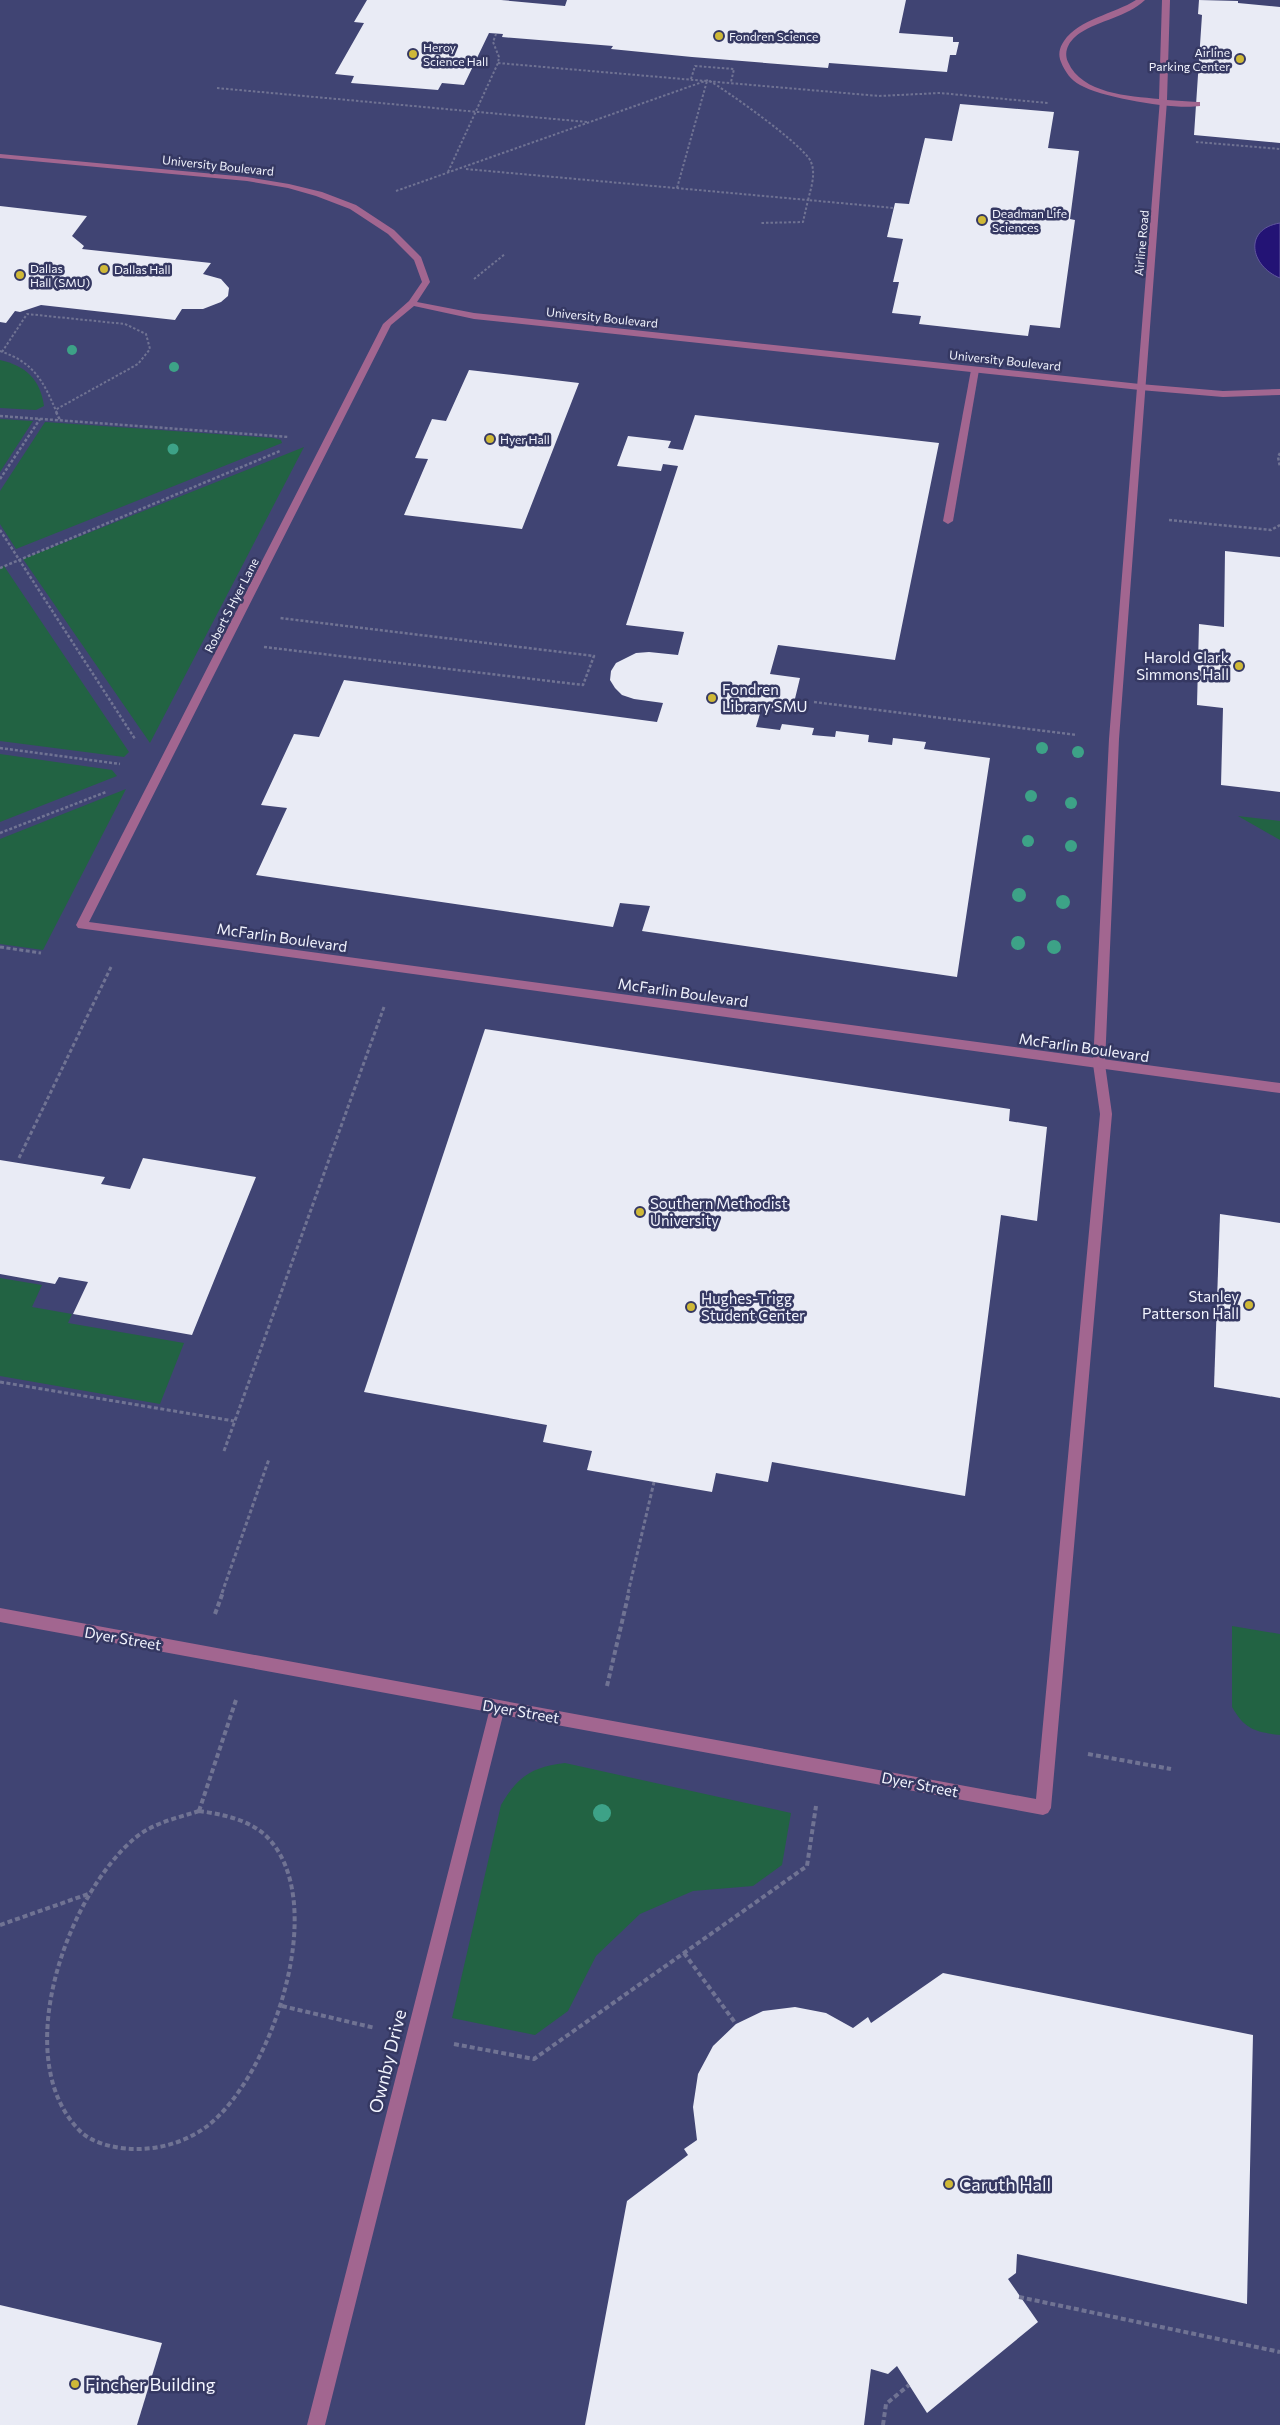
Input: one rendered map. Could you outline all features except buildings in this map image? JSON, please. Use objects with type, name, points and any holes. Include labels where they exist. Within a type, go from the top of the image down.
[{"type":"street","points":[[1141,0],[1070,38],[1062,50],[1064,64],[1075,78],[1096,90],[1122,98],[1196,104]]},
{"type":"street","name":"Airline Road","points":[[1043,1808],[1106,1114],[1099,1064],[1114,739],[1140,387],[1164,101],[1166,0]]},
{"type":"street","name":"University Boulevard","points":[[0,156],[247,179],[297,188],[352,207],[375,219],[418,259],[426,282],[412,303],[474,316],[1140,387],[1223,394],[1280,392]]},
{"type":"street","name":"Robert S Hyer Lane","points":[[82,925],[387,324],[412,303]]},
{"type":"street","points":[[948,520],[975,370]]},
{"type":"street","name":"McFarlin Boulevard","points":[[82,925],[1280,1088]]},
{"type":"street","name":"Dyer Street","points":[[0,1615],[1043,1808]]},
{"type":"street","name":"Ownby Drive","points":[[316,2425],[498,1707]]},
{"type":"path","points":[[447,173],[498,63],[499,57],[493,42],[496,34]]},
{"type":"path","points":[[498,63],[879,96],[940,93],[1050,103]]},
{"type":"path","points":[[691,79],[695,66],[734,69],[731,82]]},
{"type":"path","points":[[677,188],[708,80]]},
{"type":"path","points":[[352,207],[708,80],[724,89],[809,156],[815,172],[803,222],[760,223]]},
{"type":"path","points":[[217,88],[590,122]]},
{"type":"path","points":[[1160,139],[1280,149]]},
{"type":"path","points":[[463,168],[894,208]]},
{"type":"path","points":[[470,281],[505,254]]},
{"type":"path","points":[[56,410],[138,364],[150,349],[146,334],[125,324],[27,314],[1,351],[24,361],[38,373],[60,420]]},
{"type":"path","points":[[0,416],[294,437]]},
{"type":"path","points":[[0,479],[40,419]]},
{"type":"path","points":[[0,568],[285,449]]},
{"type":"path","points":[[1280,453],[1278,457],[1280,467]]},
{"type":"path","points":[[1131,516],[1271,530],[1280,526]]},
{"type":"path","points":[[0,530],[21,559],[138,744]]},
{"type":"path","points":[[264,646],[583,685],[594,656],[277,618]]},
{"type":"path","points":[[814,702],[1114,739]]},
{"type":"path","points":[[0,748],[126,765]]},
{"type":"path","points":[[0,833],[108,791]]},
{"type":"path","points":[[0,947],[41,953]]},
{"type":"path","points":[[19,1158],[112,964]]},
{"type":"path","points":[[224,1451],[384,1008]]},
{"type":"path","points":[[0,1382],[234,1421]]},
{"type":"path","points":[[202,1652],[268,1459]]},
{"type":"path","points":[[598,1725],[654,1482]]},
{"type":"path","points":[[199,1812],[249,1661]]},
{"type":"path","points":[[1049,1747],[1171,1769]]},
{"type":"path","points":[[282,2006],[414,2037],[534,2059],[807,1866],[822,1766]]},
{"type":"path","points":[[199,1812],[216,1813],[246,1822],[270,1840],[286,1866],[292,1896],[294,1932],[291,1968],[282,2006],[260,2055],[231,2102],[206,2127],[175,2143],[142,2150],[110,2147],[80,2131],[60,2104],[54,2088],[49,2072],[48,2032],[51,1993],[61,1954],[91,1893],[118,1855],[138,1836],[163,1822],[199,1812]]},
{"type":"path","points":[[0,1925],[91,1893]]},
{"type":"path","points":[[684,1953],[736,2024]]},
{"type":"path","points":[[1020,2297],[1280,2352]]},
{"type":"path","points":[[883,2425],[886,2404],[909,2385]]},
{"type":"shaded area","name":"Southern Methodist University","points":[[0,0],[1280,0],[1280,2425],[0,2425]]},
{"type":"shaded area","points":[[1280,223],[1280,278],[1262,265],[1257,257],[1255,248],[1260,232]]},
{"type":"green space","points":[[0,360],[17,366],[30,375],[39,388],[44,406],[36,410],[0,408]]},
{"type":"green space","points":[[0,419],[33,421],[0,472]]},
{"type":"green space","points":[[45,422],[273,438],[281,440],[282,443],[16,549],[0,524],[0,491]]},
{"type":"green space","points":[[304,447],[150,743],[23,559]]},
{"type":"green space","points":[[4,566],[129,752],[124,757],[0,741],[0,568]]},
{"type":"green space","points":[[0,754],[112,770],[117,776],[0,822]]},
{"type":"green space","points":[[126,789],[43,950],[0,944],[0,839]]},
{"type":"green space","points":[[1238,816],[1280,821],[1280,840]]},
{"type":"green space","points":[[0,1278],[42,1285],[32,1307],[72,1314],[68,1323],[184,1343],[160,1404],[0,1376]]},
{"type":"green space","points":[[1232,1626],[1280,1634],[1280,1735],[1264,1733],[1252,1728],[1242,1721],[1232,1707]]},
{"type":"green space","points":[[565,1763],[791,1813],[782,1865],[753,1886],[693,1891],[640,1914],[596,1956],[568,2011],[535,2035],[452,2018],[501,1805],[520,1780],[527,1775],[543,1767]]},
{"type":"place","name":"Fondren Science","points":[[719,36]]},
{"type":"place","name":"Heroy Science Hall","points":[[413,54]]},
{"type":"place","name":"Airline Parking Center","points":[[1240,59]]},
{"type":"place","name":"Deadman Life Sciences","points":[[982,220]]},
{"type":"place","name":"Dallas Hall","points":[[104,269]]},
{"type":"place","name":"Dallas Hall (SMU)","points":[[20,275]]},
{"type":"place","name":"Hyer Hall","points":[[490,439]]},
{"type":"place","name":"Harold Clark Simmons Hall","points":[[1239,666]]},
{"type":"place","name":"Fondren Library SMU","points":[[712,698]]},
{"type":"place","name":"Southern Methodist University","points":[[640,1212]]},
{"type":"place","name":"Stanley Patterson Hall","points":[[1249,1305]]},
{"type":"place","name":"Hughes-Trigg Student Center","points":[[691,1307]]},
{"type":"place","name":"Caruth Hall","points":[[949,2184]]},
{"type":"place","name":"Fincher Building","points":[[75,2384]]}]
